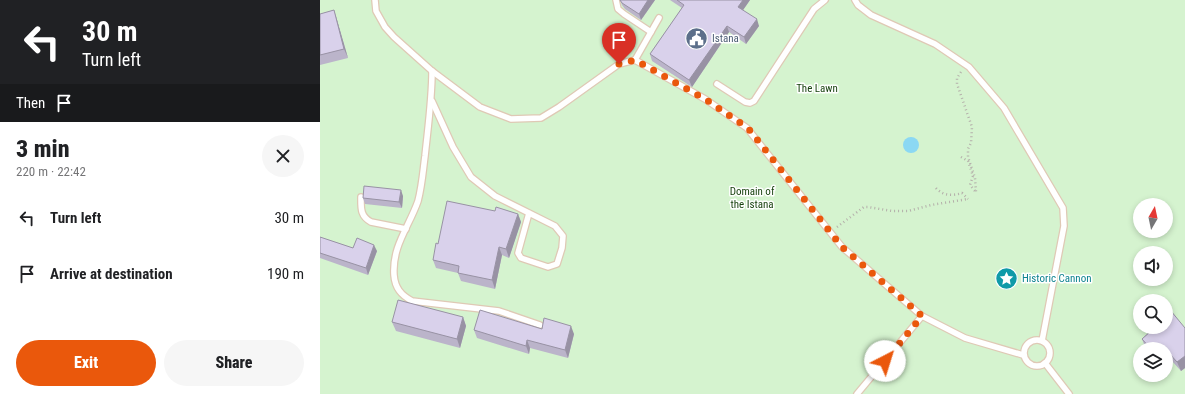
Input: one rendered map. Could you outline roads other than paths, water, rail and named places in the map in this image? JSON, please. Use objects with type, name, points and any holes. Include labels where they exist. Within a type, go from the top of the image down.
[{"type":"lane","points":[[376,0],[376,11],[385,27],[394,37],[432,70],[480,107],[511,119],[540,118],[560,107],[619,64],[635,60],[705,99],[748,128],[842,247],[922,316],[965,338],[1023,355]]},
{"type":"lane","points":[[616,0],[618,9],[651,32]]},
{"type":"lane","points":[[717,84],[745,102],[750,103],[754,101],[814,9],[825,0]]},
{"type":"lane","points":[[855,0],[858,5],[871,15],[935,44],[969,67],[1004,108],[1063,208],[1064,226],[1042,341]]},
{"type":"lane","points":[[635,60],[659,18]]},
{"type":"lane","points":[[432,70],[432,100],[421,185],[418,200],[396,250],[394,282],[404,297],[412,301],[499,311],[540,325]]},
{"type":"lane","points":[[432,100],[453,148],[471,177],[495,196],[529,213],[555,226],[563,236],[562,248],[557,264],[548,267],[520,258],[518,253],[529,213]]},
{"type":"lane","points":[[361,197],[361,212],[367,220],[406,229]]},
{"type":"lane","points":[[857,394],[922,316]]},
{"type":"lane","points":[[1035,340],[1042,341],[1046,344],[1049,348],[1050,354],[1046,363],[1039,366],[1032,366],[1026,362],[1023,355],[1024,348],[1028,342],[1035,340]]},
{"type":"lane","points":[[1046,363],[1068,394]]},
{"type":"water","points":[[908,137],[914,137],[919,142],[917,151],[914,153],[908,153],[903,148],[903,142]]},
{"type":"place","name":"Istana","points":[[697,38]]},
{"type":"place","name":"Historic Cannon","points":[[1006,278]]},
{"type":"park label","name":"The Lawn","points":[[817,88]]},
{"type":"park label","name":"Domain of the Istana","points":[[752,197]]}]
